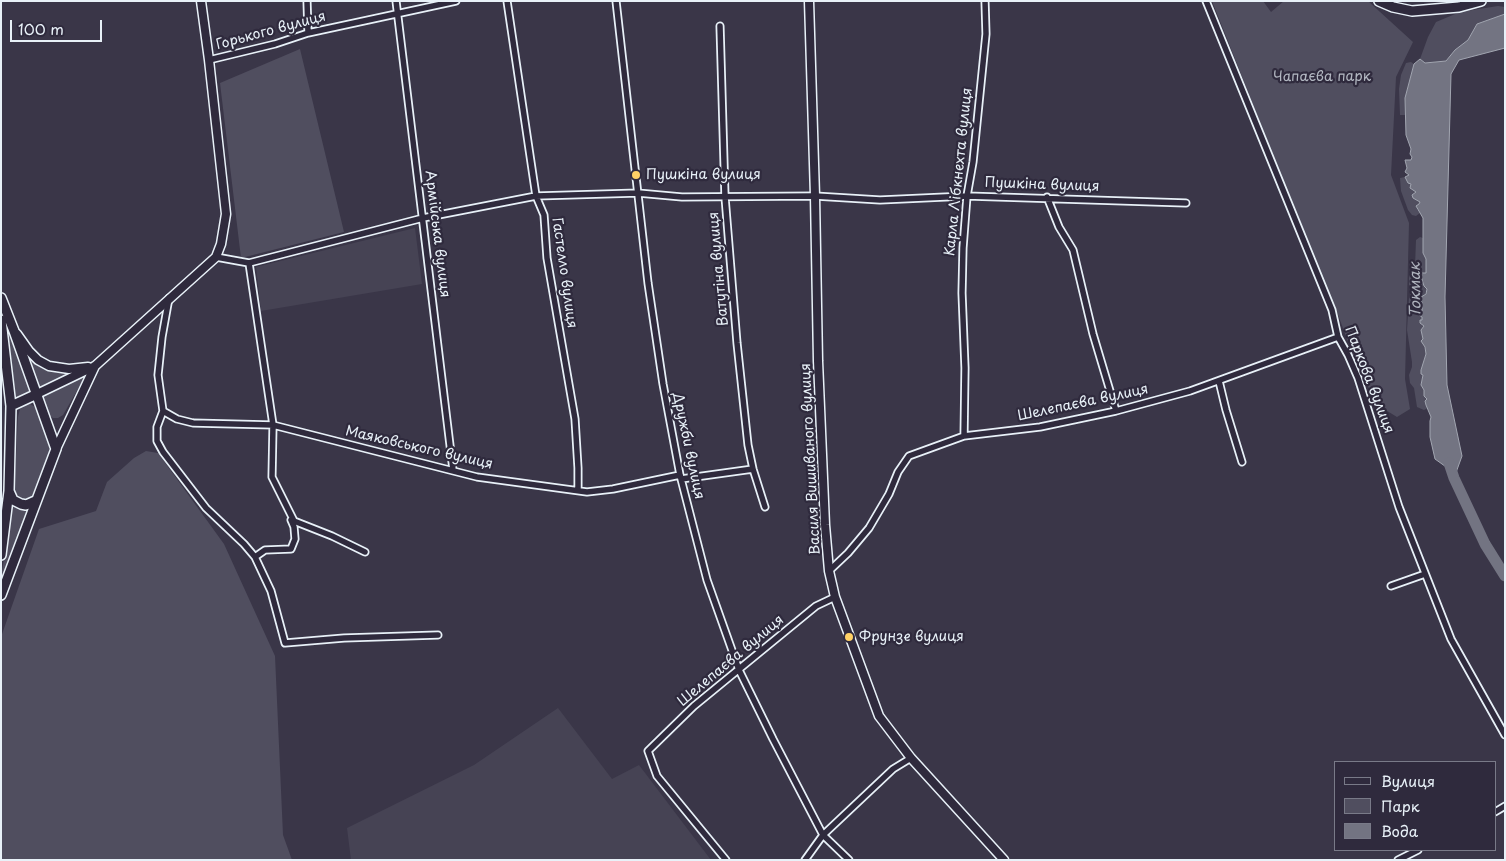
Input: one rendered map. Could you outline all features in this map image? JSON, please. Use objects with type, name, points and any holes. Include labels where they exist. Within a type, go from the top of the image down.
[{"type":"main road","points":[[1379,1],[1393,7],[1412,11],[1459,6],[1481,1]]},
{"type":"main road","points":[[1,298],[56,449],[1,595]]},
{"type":"main road","points":[[1,320],[11,406],[9,491],[1,555]]},
{"type":"main road","points":[[11,406],[36,394]]},
{"type":"main road","points":[[9,491],[13,500],[21,504],[31,504],[35,501]]},
{"type":"street","points":[[36,394],[95,366],[216,257],[221,244],[226,214],[201,1]]},
{"type":"street","points":[[307,1],[308,33]]},
{"type":"street","name":"Армійська вулиця","points":[[396,1],[396,14],[453,470]]},
{"type":"street","name":"Горького вулиця","points":[[209,60],[308,33],[456,1]]},
{"type":"street","name":"Гастелло вулиця","points":[[507,1],[536,196],[544,216],[547,258],[575,419],[578,490]]},
{"type":"street","name":"Дружби вулиця","points":[[616,1],[648,283],[662,384],[680,477],[707,580],[739,670],[808,807],[823,835],[849,860]]},
{"type":"street","name":"Василя Вишиваного вулиця","points":[[809,1],[818,361],[825,525],[829,571],[834,597],[879,716],[911,758],[1004,860]]},
{"type":"street","name":"Карла Лібкнехта вулиця","points":[[964,436],[965,368],[962,248],[966,196],[973,162],[985,44],[985,1]]},
{"type":"street","name":"Паркова вулиця","points":[[1206,1],[1332,310],[1338,337],[1358,378],[1399,507],[1450,639],[1505,735]]},
{"type":"street","name":"Ватутіна вулиця","points":[[720,26],[725,197],[739,361],[748,445],[753,469],[765,507]]},
{"type":"street","name":"Пушкіна вулиця","points":[[216,257],[249,263],[423,218],[536,196],[638,193],[682,197],[815,196],[880,200],[966,196],[1186,203]]},
{"type":"street","points":[[1047,198],[1059,227],[1072,250],[1116,412]]},
{"type":"street","points":[[249,263],[272,425],[272,477],[294,527],[295,539],[291,548],[265,550],[255,557]]},
{"type":"street","points":[[169,298],[158,376],[163,411],[158,427],[157,441],[163,452],[206,508],[255,557],[271,591],[285,643],[344,638],[438,635]]},
{"type":"street","points":[[14,330],[29,352],[49,366],[69,370],[95,366]]},
{"type":"street","name":"Шелепаєва вулиця","points":[[829,571],[848,553],[869,528],[889,494],[898,472],[909,456],[964,436],[1040,427],[1116,412],[1219,381],[1338,337]]},
{"type":"street","points":[[56,449],[95,366]]},
{"type":"street","points":[[1219,381],[1242,462]]},
{"type":"street","name":"Маяковського вулиця","points":[[163,411],[177,419],[193,423],[272,425],[477,477],[587,492],[680,477],[753,469]]},
{"type":"street","points":[[286,508],[294,521],[365,552]]},
{"type":"street","points":[[1391,586],[1425,574]]},
{"type":"street","name":"Шелепаєва вулиця","points":[[726,860],[657,776],[648,751],[694,706],[816,606],[834,597]]},
{"type":"street","points":[[805,860],[823,835],[892,770],[911,758]]},
{"type":"street","points":[[1398,860],[1416,851]]},
{"type":"shaded area","points":[[415,228],[422,284],[261,311],[256,267]]},
{"type":"shaded area","points":[[558,708],[612,779],[639,765],[711,860],[351,860],[347,828],[474,765]]},
{"type":"green space","name":"Чапаєва парк","points":[[1212,1],[1263,1],[1271,12],[1284,1],[1368,1],[1413,42],[1396,77],[1391,175],[1409,223],[1405,379],[1410,409],[1397,417],[1379,406],[1358,369],[1333,301],[1329,296]]},
{"type":"green space","points":[[1498,6],[1505,7],[1505,14],[1477,24],[1468,40],[1455,50],[1446,61],[1425,63],[1420,59],[1436,22],[1460,12]]},
{"type":"green space","points":[[300,49],[344,232],[241,258],[220,83]]},
{"type":"green space","points":[[1411,62],[1414,64],[1405,98],[1405,115],[1400,115],[1399,89],[1401,75],[1406,63]]},
{"type":"green space","points":[[1405,177],[1416,192],[1413,198],[1420,201],[1417,209],[1420,213],[1416,216],[1412,215],[1408,210],[1401,191],[1400,178]]},
{"type":"green space","points":[[1420,237],[1423,238],[1423,253],[1426,258],[1426,273],[1423,279],[1424,286],[1427,289],[1422,302],[1424,326],[1422,330],[1426,354],[1421,370],[1423,375],[1421,385],[1424,390],[1424,396],[1428,399],[1428,408],[1424,410],[1417,407],[1414,388],[1410,383],[1409,375],[1412,362],[1407,330],[1409,298],[1413,287],[1409,285],[1409,278],[1411,271],[1415,267],[1416,240]]},
{"type":"green space","points":[[7,322],[32,392],[16,399]]},
{"type":"green space","points":[[23,346],[32,361],[44,369],[59,373],[75,372],[37,389]]},
{"type":"green space","points":[[86,375],[63,415],[53,418],[48,415],[40,397]]},
{"type":"green space","points":[[30,404],[35,407],[39,414],[50,450],[32,497],[22,501],[14,493],[18,417],[20,409]]},
{"type":"green space","points":[[146,451],[158,453],[224,544],[275,656],[283,835],[292,860],[1,860],[1,637],[39,529],[96,511],[107,482],[134,458]]},
{"type":"green space","points":[[13,504],[29,508],[1,585],[1,577]]},
{"type":"water","points":[[1505,14],[1505,48],[1459,60],[1451,74],[1445,297],[1447,385],[1462,456],[1454,478],[1449,469],[1435,459],[1430,437],[1431,417],[1425,401],[1427,399],[1424,396],[1424,390],[1421,385],[1423,375],[1421,370],[1426,354],[1425,347],[1421,341],[1423,339],[1421,330],[1424,326],[1420,323],[1422,317],[1419,315],[1419,312],[1422,311],[1422,302],[1418,299],[1426,294],[1427,289],[1424,286],[1420,273],[1426,273],[1426,259],[1423,253],[1423,218],[1416,206],[1420,202],[1413,198],[1412,195],[1416,192],[1410,188],[1411,184],[1408,183],[1405,177],[1409,175],[1405,172],[1407,168],[1405,160],[1411,160],[1412,157],[1406,135],[1405,98],[1414,64],[1420,59],[1425,63],[1446,61],[1455,50],[1468,40],[1477,24]]},
{"type":"waterway","name":"Токмак","points":[[1449,463],[1454,478],[1485,544],[1505,576]]},
{"type":"place","name":"Пушкіна вулиця","points":[[636,175]]},
{"type":"place","name":"Фрунзе вулиця","points":[[849,637]]}]
